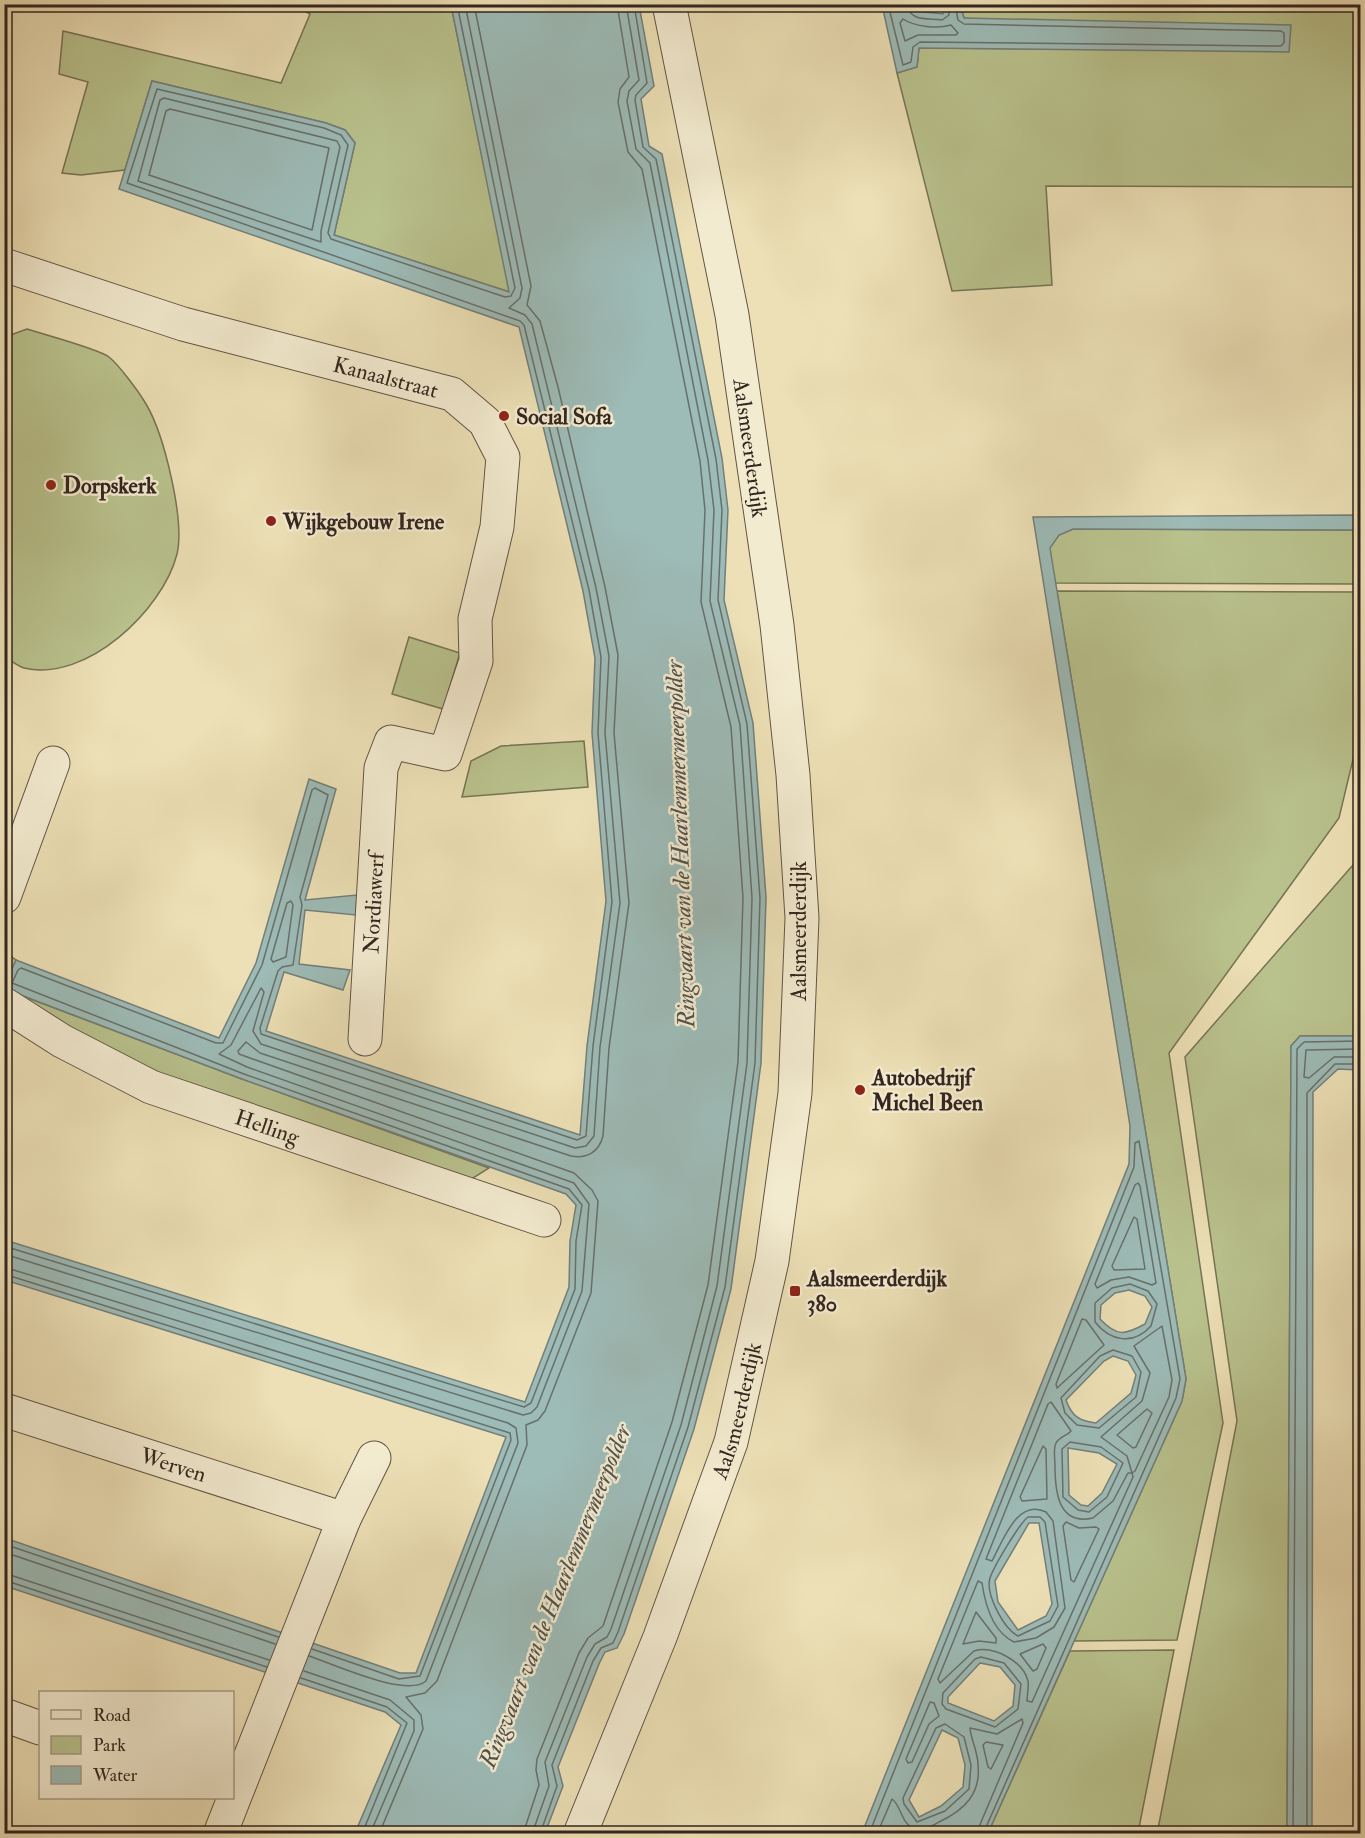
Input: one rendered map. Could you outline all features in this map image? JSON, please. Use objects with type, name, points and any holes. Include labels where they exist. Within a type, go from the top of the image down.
[{"type":"street","name":"Aalsmeerderdijk","points":[[580,1833],[660,1637],[731,1442],[772,1261],[795,1081],[802,918],[793,775],[777,625],[732,315],[669,4]]},
{"type":"street","name":"Kanaalstraat","points":[[4,265],[183,324],[452,394],[485,422],[503,457],[497,527],[475,619],[476,661],[445,754],[391,742],[381,768]]},
{"type":"street","points":[[4,897],[53,763]]},
{"type":"street","name":"Nordiawerf","points":[[365,1039],[381,768]]},
{"type":"street","name":"Helling","points":[[4,1004],[62,1041],[151,1087],[544,1220]]},
{"type":"street","name":"Werven","points":[[4,1410],[344,1519]]},
{"type":"street","points":[[234,1793],[344,1519],[374,1458]]},
{"type":"street","points":[[4,1715],[39,1728]]},
{"type":"street","points":[[220,1833],[232,1799]]},
{"type":"green space","points":[[294,5],[451,5],[510,292],[334,235],[355,143],[345,130],[326,123],[152,81],[125,170],[81,175],[62,173],[88,82],[59,74],[63,31],[281,83],[310,14]]},
{"type":"green space","points":[[960,5],[1360,5],[1360,187],[1046,186],[1052,285],[952,291],[897,73],[917,67],[919,48],[1289,51],[964,18]]},
{"type":"green space","points":[[27,329],[103,354],[109,357],[129,379],[146,404],[160,435],[171,478],[178,520],[177,554],[169,576],[156,598],[139,619],[118,638],[96,653],[72,664],[48,670],[24,668],[5,657],[5,337]]},
{"type":"green space","points":[[1073,529],[1360,530],[1360,584],[1055,583],[1049,548],[1059,535]]},
{"type":"green space","points":[[1057,591],[1360,592],[1360,730],[1339,818],[1169,1053],[1223,1423],[1177,1640],[1074,1641],[1182,1401],[1186,1379]]},
{"type":"green space","points":[[409,637],[460,653],[443,709],[392,694]]},
{"type":"green space","points":[[584,741],[588,787],[462,797],[471,761],[501,746]]},
{"type":"green space","points":[[1360,857],[1360,1036],[1300,1036],[1291,1046],[1287,1833],[1157,1834],[1237,1421],[1185,1057]]},
{"type":"green space","points":[[4,953],[16,960],[5,985]]},
{"type":"green space","points":[[4,989],[242,1079],[489,1168],[459,1187],[94,1049]]},
{"type":"green space","points":[[1174,1650],[1138,1833],[988,1833],[1070,1651]]},
{"type":"water","name":"Ringvaart van de Haarlemmermeerpolder","points":[[451,5],[639,5],[654,86],[641,99],[649,146],[662,154],[722,458],[728,510],[724,600],[753,723],[766,897],[761,1063],[731,1289],[694,1429],[624,1634],[617,1648],[605,1652],[599,1664],[558,1767],[563,1786],[545,1833],[355,1833],[401,1725],[385,1712],[5,1586],[5,1538],[400,1673],[416,1673],[506,1437],[5,1280],[5,1240],[525,1402],[569,1287],[570,1241],[576,1205],[566,1194],[242,1079],[5,989],[5,985],[16,960],[219,1038],[256,963],[309,779],[336,789],[305,900],[357,895],[356,915],[305,910],[299,964],[350,970],[343,990],[284,972],[266,1031],[580,1135],[587,1046],[606,901],[592,733],[595,658],[583,591],[519,327],[119,189],[152,81],[326,123],[345,130],[355,143],[334,235],[509,292]]},
{"type":"water","points":[[882,5],[912,5],[914,11],[943,14],[942,5],[960,5],[964,18],[1291,25],[1289,52],[919,48],[917,67],[897,73]]},
{"type":"water","points":[[1360,515],[1360,530],[1073,529],[1059,535],[1050,548],[1186,1379],[1182,1401],[988,1833],[862,1833],[1129,1164],[1130,1126],[1033,517]],"holes":[[[1129,1290],[1145,1296],[1152,1307],[1145,1324],[1121,1332],[1111,1329],[1100,1319],[1101,1305],[1115,1293]],[[1113,1356],[1128,1361],[1136,1375],[1131,1393],[1096,1423],[1077,1417],[1066,1400],[1104,1361]],[[1068,1448],[1099,1453],[1117,1464],[1102,1493],[1088,1506],[1081,1505],[1069,1495]],[[1029,1523],[1039,1523],[1052,1604],[1046,1616],[1018,1630],[998,1602],[995,1581]],[[980,1663],[1000,1667],[1015,1685],[1013,1706],[994,1721],[948,1703],[948,1697]],[[942,1730],[958,1738],[965,1765],[963,1787],[941,1806],[919,1817],[909,1800]]]},
{"type":"water","points":[[1300,1036],[1360,1036],[1360,1070],[1338,1069],[1313,1092],[1312,1833],[1287,1834],[1291,1046]]},
{"type":"place","name":"Social Sofa","points":[[504,416]]},
{"type":"place","name":"Dorpskerk","points":[[51,485]]},
{"type":"place","name":"Wijkgebouw Irene","points":[[271,521]]},
{"type":"place","name":"Autobedrijf Michel Been","points":[[860,1090]]},
{"type":"place","name":"Aalsmeerderdijk 380","points":[[795,1291]]}]
